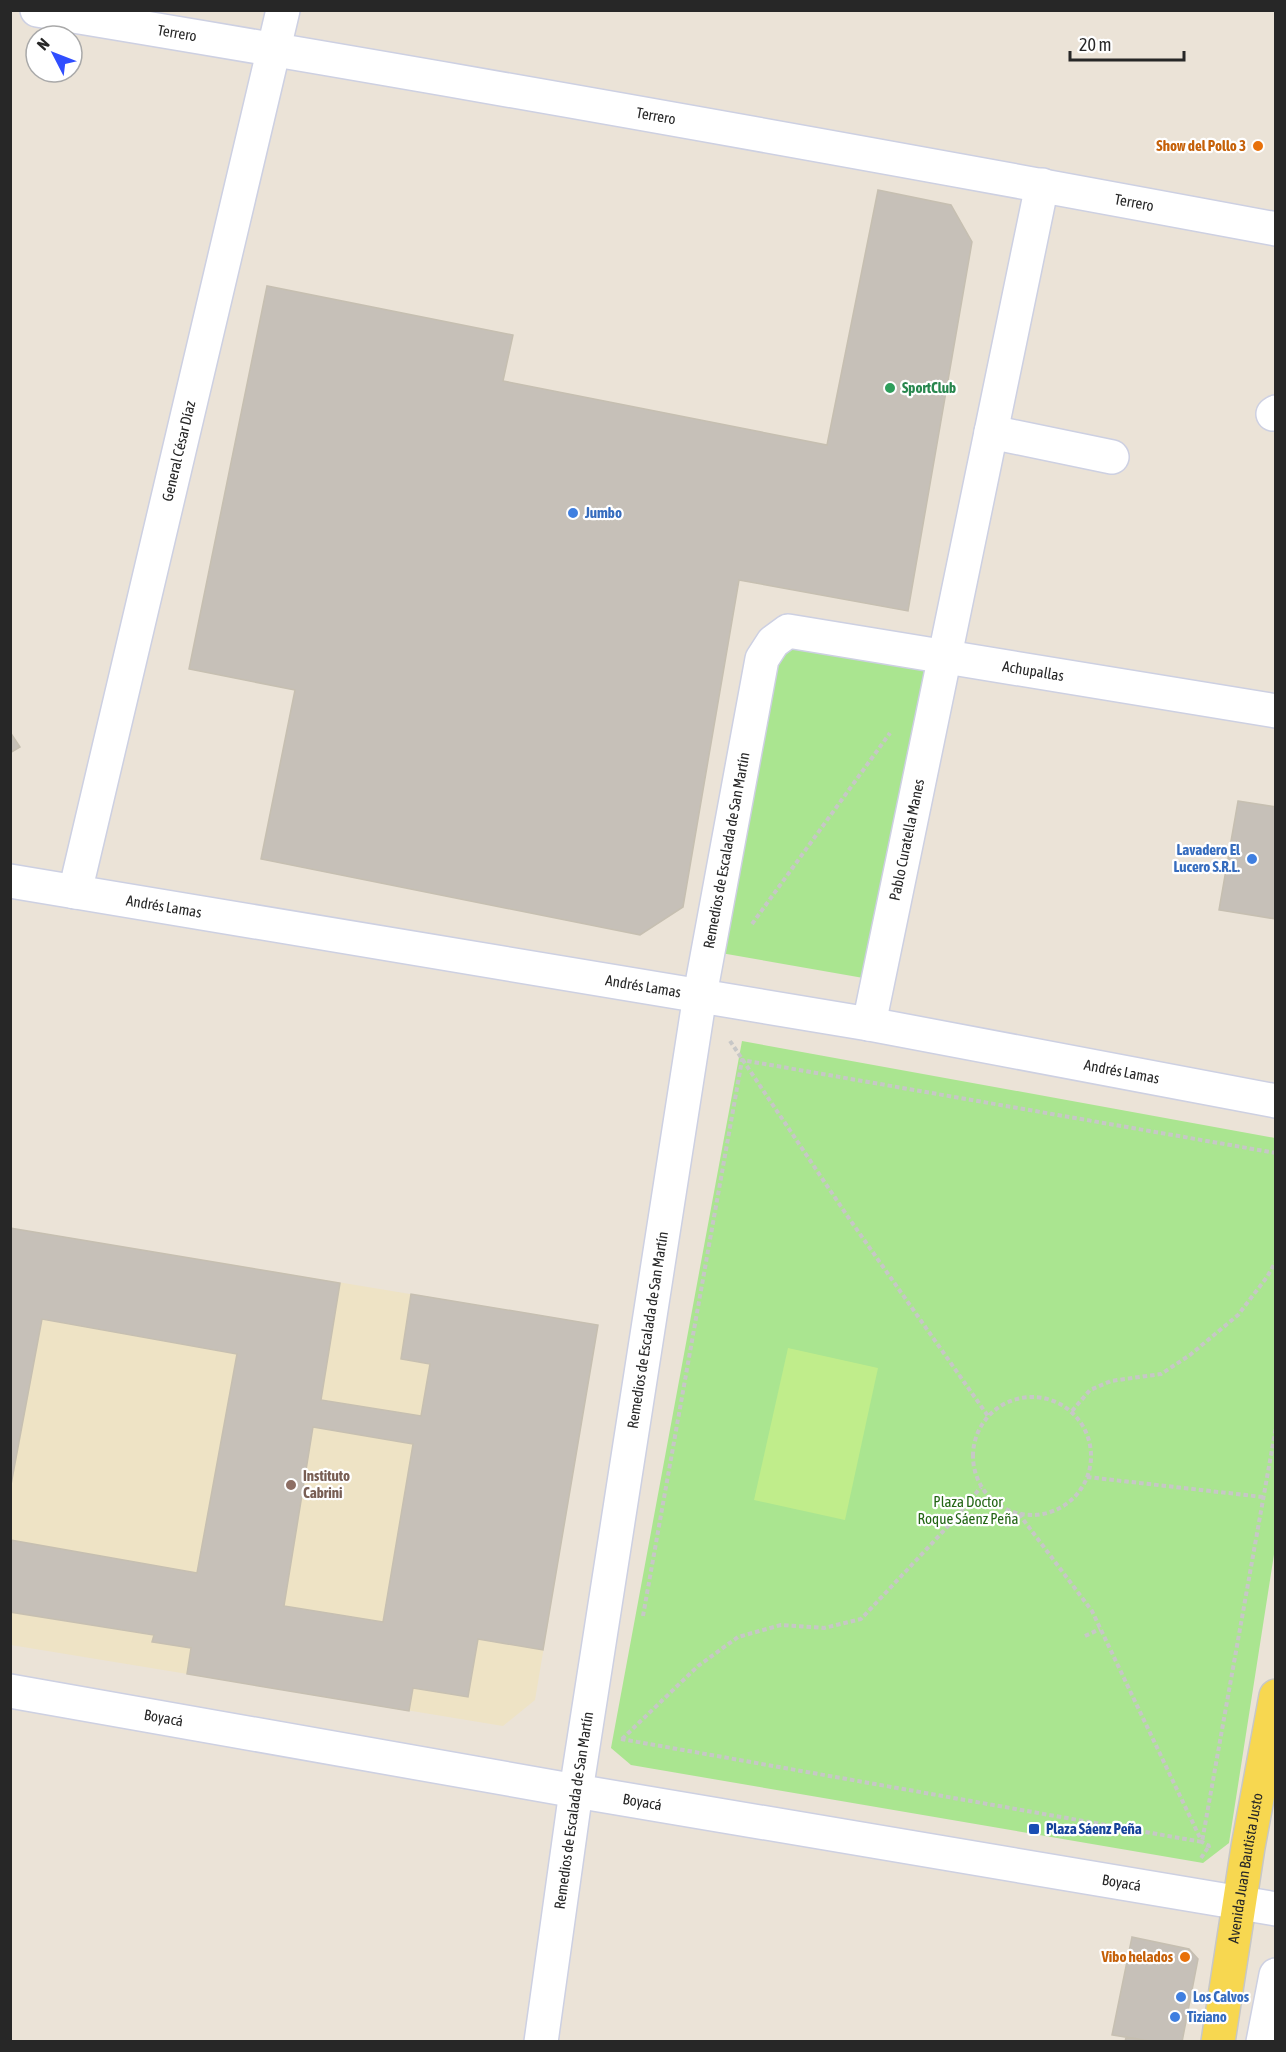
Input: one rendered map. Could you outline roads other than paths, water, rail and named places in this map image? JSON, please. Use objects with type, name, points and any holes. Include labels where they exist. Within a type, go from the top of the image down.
[{"type":"main road","name":"Avenida Juan Bautista Justo","points":[[1218,2042],[1248,1848],[1275,1696]]},
{"type":"street","name":"Terrero","points":[[37,10],[273,49],[1042,185],[1275,229]]},
{"type":"street","name":"General César Díaz","points":[[75,892],[283,10]]},
{"type":"street","name":"Pablo Curatella Manes","points":[[869,1024],[1042,185]]},
{"type":"street","points":[[991,432],[1112,457]]},
{"type":"street","name":"Achupallas","points":[[789,631],[1275,711]]},
{"type":"street","name":"Remedios de Escalada de San Martín","points":[[541,2042],[576,1791],[700,995],[762,659],[773,642],[789,631]]},
{"type":"street","name":"Andrés Lamas","points":[[10,881],[869,1024],[1275,1101]]},
{"type":"street","name":"Boyacá","points":[[10,1691],[576,1791],[1275,1909]]},
{"type":"street","points":[[1263,2042],[1275,1975]]},
{"type":"place","name":"Show del Pollo 3","points":[[1258,146]]},
{"type":"place","name":"SportClub","points":[[890,388]]},
{"type":"place","name":"Jumbo","points":[[573,513]]},
{"type":"place","name":"Lavadero El Lucero S.R.L.","points":[[1252,859]]},
{"type":"place","name":"Instituto Cabrini","points":[[291,1485]]},
{"type":"place","name":"Plaza Sáenz Peña","points":[[1034,1829]]},
{"type":"place","name":"Vibo helados","points":[[1185,1957]]},
{"type":"place","name":"Los Calvos","points":[[1181,1997]]},
{"type":"place","name":"Tiziano","points":[[1175,2017]]},
{"type":"park label","name":"Plaza Doctor Roque Sáenz Peña","points":[[968,1510]]}]
